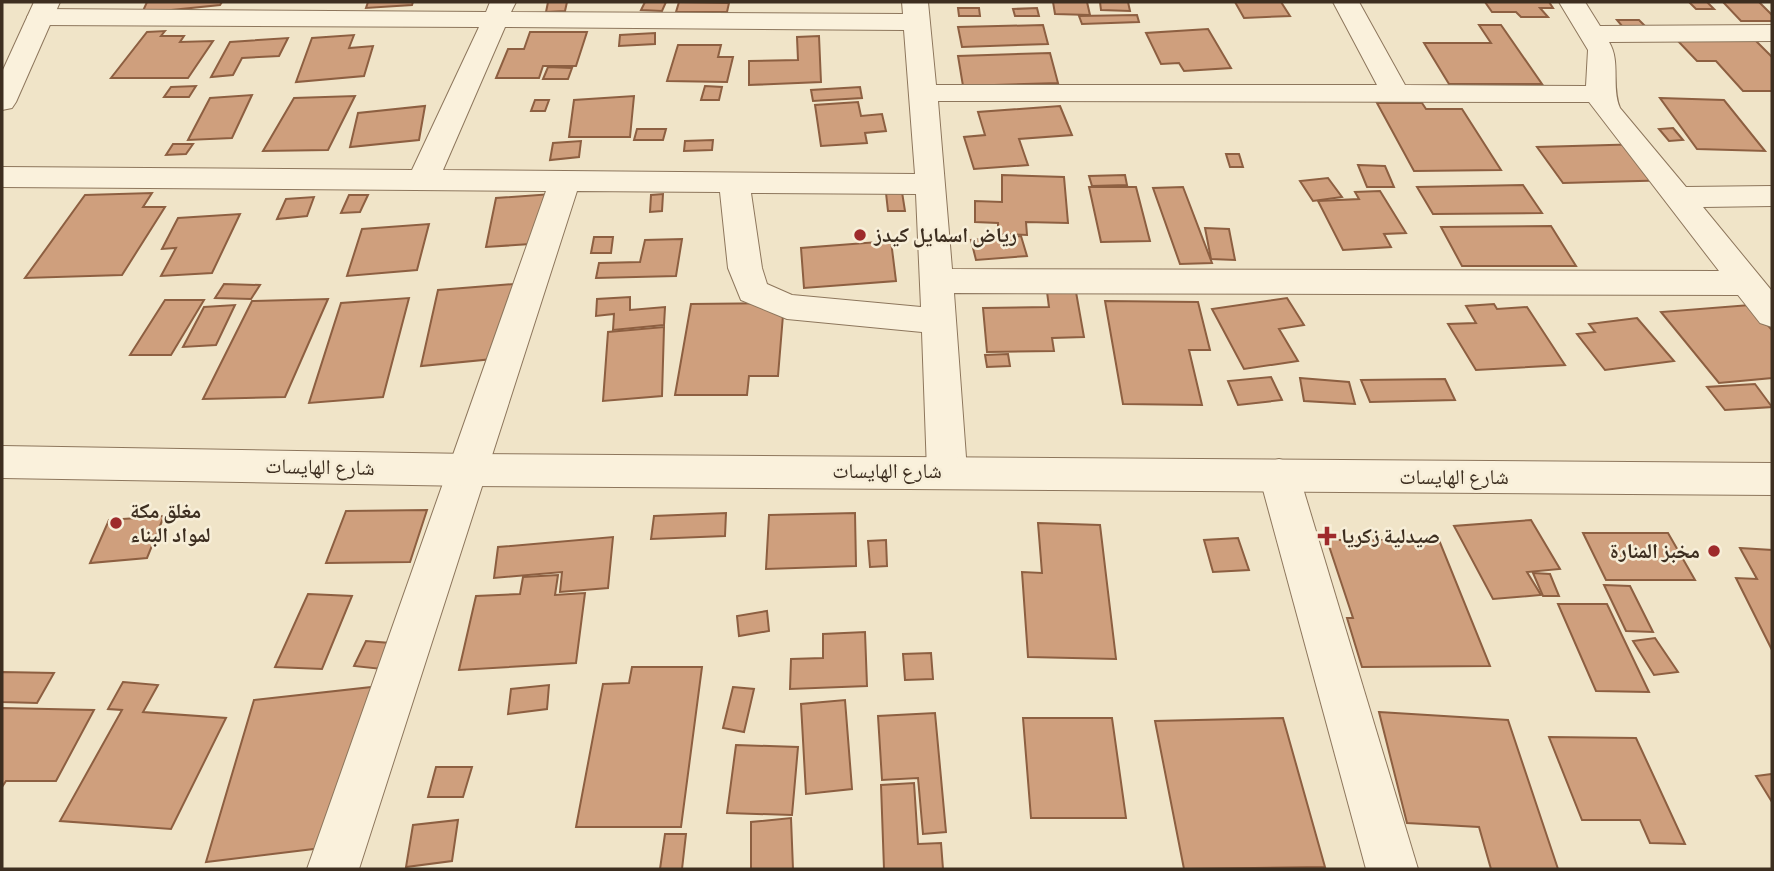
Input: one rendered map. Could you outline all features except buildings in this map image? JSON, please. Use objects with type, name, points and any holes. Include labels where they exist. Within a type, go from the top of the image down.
[{"type":"street","points":[[1346,2],[1395,92]]},
{"type":"street","points":[[1572,2],[1601,50],[1601,94],[1622,131],[1772,314]]},
{"type":"street","points":[[2,102],[12,60],[44,9],[915,12],[931,184],[947,471]]},
{"type":"street","points":[[424,178],[499,11]]},
{"type":"street","points":[[1593,34],[1772,33]]},
{"type":"street","points":[[921,93],[1601,94]]},
{"type":"street","points":[[2,177],[424,178],[931,184]]},
{"type":"street","points":[[332,869],[470,470],[565,180]]},
{"type":"street","points":[[734,182],[745,268],[753,291],[787,307],[938,321]]},
{"type":"street","points":[[1678,197],[1772,196]]},
{"type":"street","points":[[936,281],[1748,283]]},
{"type":"street","name":"شارع الهايسات","points":[[2,461],[470,470],[947,471],[1772,479]]},
{"type":"street","points":[[1279,475],[1392,869]]},
{"type":"place","name":"رياض اسمايل كيدز","points":[[860,235]]},
{"type":"place","name":"مغلق مكة لمواد البناء","points":[[116,523]]},
{"type":"place","name":"صيدلية زكريا","points":[[1327,536]]},
{"type":"place","name":"مخبز المنارة","points":[[1714,551]]}]
